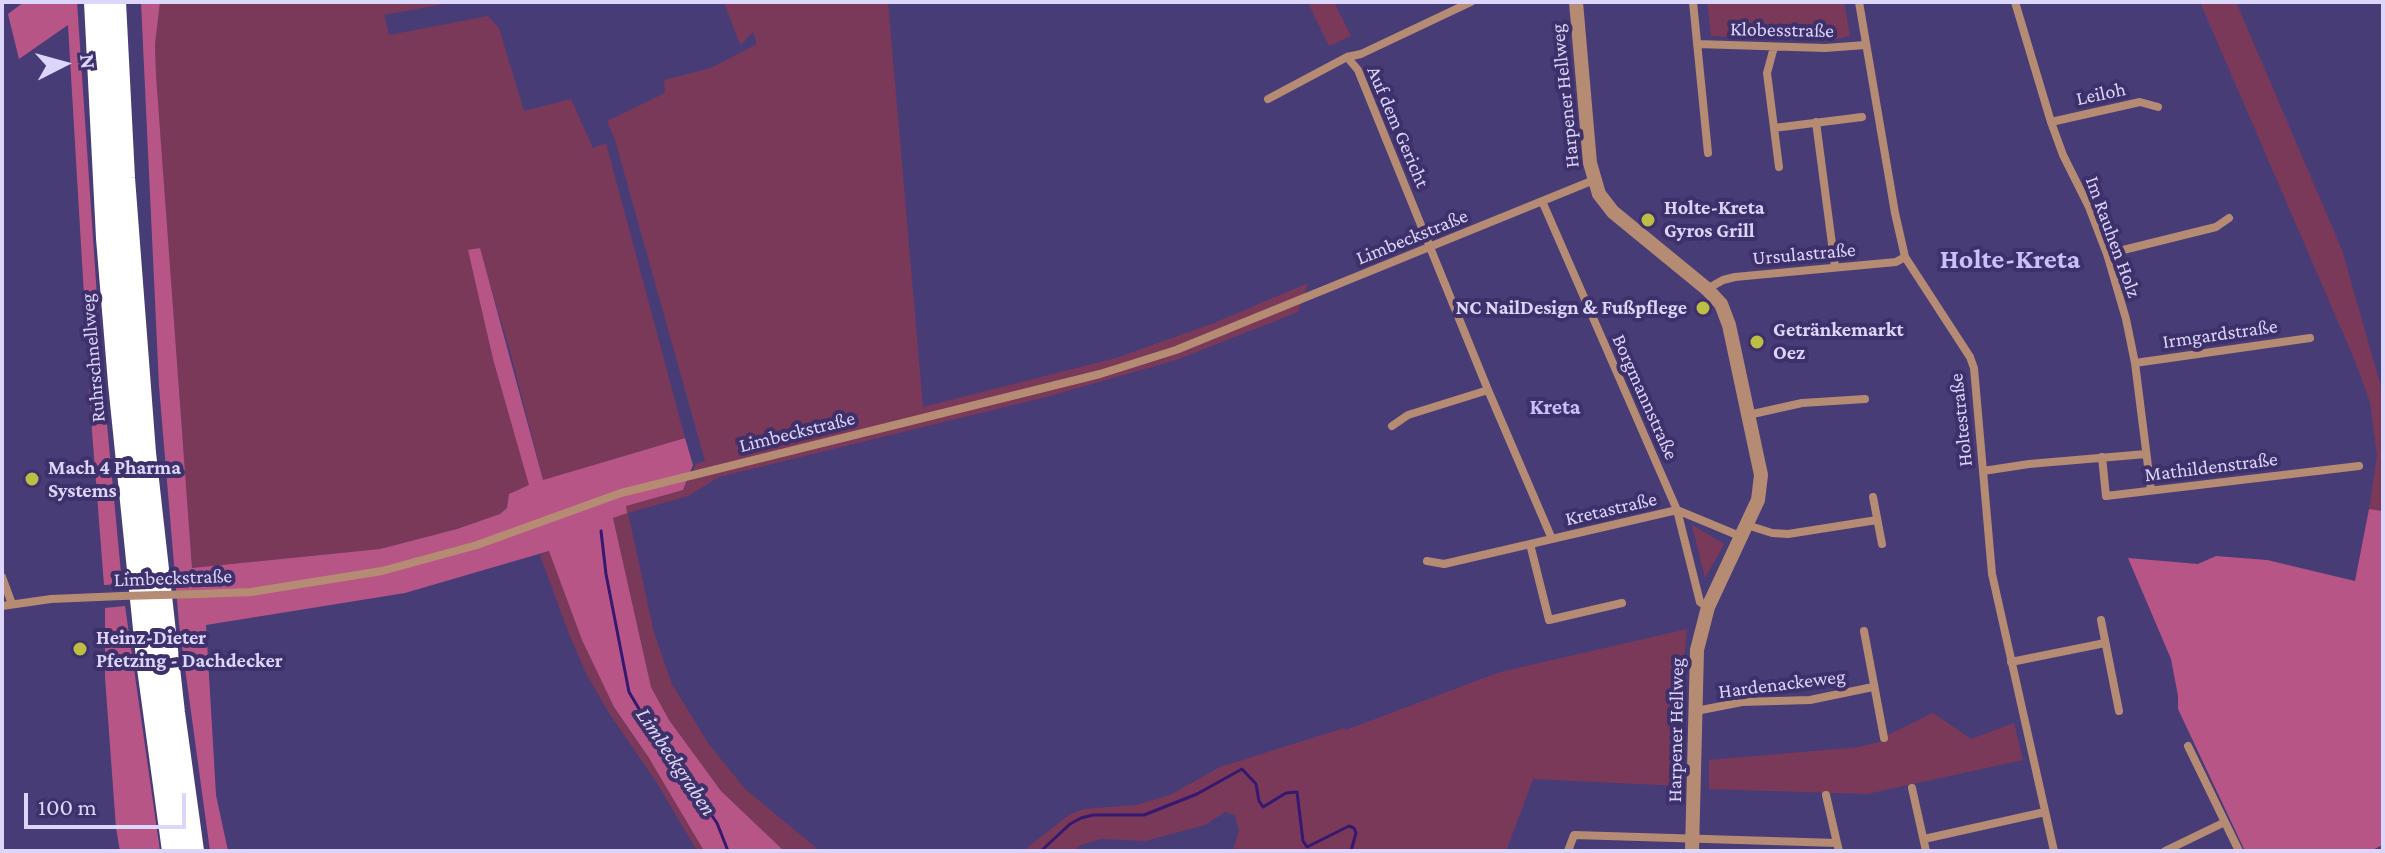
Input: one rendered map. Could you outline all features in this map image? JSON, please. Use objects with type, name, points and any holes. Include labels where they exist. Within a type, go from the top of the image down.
[{"type":"highway","name":"Ruhrschnellweg","points":[[95,2],[107,238],[120,397],[148,668],[173,851]]},
{"type":"highway","points":[[115,2],[124,178],[144,439],[172,699],[193,851]]},
{"type":"street","name":"Auf dem Gericht","points":[[1268,99],[1347,57],[1361,54],[1471,2]]},
{"type":"street","name":"Harpener Hellweg","points":[[1576,2],[1594,180],[1599,194],[1613,212],[1721,304],[1729,325],[1761,475],[1758,500],[1708,607],[1697,650],[1692,845]]},
{"type":"street","points":[[1693,2],[1708,153]]},
{"type":"street","name":"Holtestraße","points":[[1859,2],[1905,257],[1970,357],[1974,368],[1992,574],[2054,851]]},
{"type":"street","name":"Im Rauhen Holz","points":[[2015,2],[2051,122],[2107,254],[2126,319],[2135,363],[2151,490]]},
{"type":"street","name":"Klobesstraße","points":[[1697,44],[1825,48],[1865,45]]},
{"type":"street","points":[[1774,47],[1767,73],[1779,167]]},
{"type":"street","name":"Auf dem Gericht","points":[[1347,57],[1358,70],[1552,539]]},
{"type":"street","name":"Leiloh","points":[[2051,122],[2140,102],[2158,107]]},
{"type":"street","points":[[1774,128],[1862,117]]},
{"type":"street","points":[[1816,122],[1835,267]]},
{"type":"street","name":"Limbeckstraße","points":[[2,577],[7,605],[276,589],[382,571],[477,545],[621,493],[1100,374],[1176,350],[1594,180]]},
{"type":"street","name":"Borgmannstraße","points":[[1542,201],[1677,510],[1700,602],[1708,607]]},
{"type":"street","points":[[2107,254],[2216,227],[2229,218]]},
{"type":"street","name":"Ursulastraße","points":[[1707,289],[1735,277],[1896,262],[1905,257]]},
{"type":"street","name":"Irmgardstraße","points":[[2135,363],[2310,338]]},
{"type":"street","points":[[1392,426],[1408,415],[1488,390]]},
{"type":"street","points":[[1748,415],[1802,403],[1865,399]]},
{"type":"street","name":"Mathildenstraße","points":[[1983,471],[2146,454]]},
{"type":"street","name":"Mathildenstraße","points":[[2102,457],[2106,496],[2359,466]]},
{"type":"street","points":[[1873,497],[1882,544]]},
{"type":"street","name":"Kretastraße","points":[[1427,561],[1444,564],[1677,510],[1744,531]]},
{"type":"street","points":[[1744,531],[1788,534],[1877,520]]},
{"type":"street","points":[[1530,544],[1549,620],[1622,603]]},
{"type":"street","points":[[2101,620],[2119,711]]},
{"type":"street","name":"Hardenackeweg","points":[[1864,631],[1884,738]]},
{"type":"street","points":[[2011,662],[2105,643]]},
{"type":"street","name":"Hardenackeweg","points":[[1696,711],[1742,702],[1810,700],[1873,687]]},
{"type":"street","points":[[2188,746],[2239,851]]},
{"type":"street","points":[[1912,788],[1926,851]]},
{"type":"street","points":[[1568,851],[1574,835],[1692,845],[1748,840],[1838,847],[1826,795]]},
{"type":"street","points":[[1924,839],[2045,812]]},
{"type":"street","points":[[2165,851],[2225,822]]},
{"type":"street","points":[[1748,840],[1749,851]]},
{"type":"shaded area","points":[[24,2],[77,2],[102,371],[122,584],[104,585],[68,25],[19,59],[8,14]]},
{"type":"shaded area","points":[[141,2],[160,2],[155,44],[156,75],[192,568],[380,549],[500,514],[507,508],[509,494],[529,485],[493,359],[468,250],[480,248],[543,480],[685,438],[693,465],[683,490],[626,506],[627,513],[613,518],[651,687],[669,720],[721,791],[784,851],[704,851],[649,758],[614,707],[582,640],[549,551],[405,593],[206,625],[216,795],[228,851],[210,851],[179,624],[159,386]]},
{"type":"shaded area","points":[[160,2],[443,4],[384,15],[389,35],[488,16],[499,28],[524,111],[571,99],[593,148],[606,143],[685,438],[543,480],[510,351],[479,248],[469,251],[493,359],[530,485],[509,494],[507,508],[500,514],[380,549],[192,568],[156,75],[155,44]]},
{"type":"shaded area","points":[[724,2],[888,2],[923,407],[1116,358],[1214,323],[1308,283],[1298,312],[1176,360],[1050,396],[719,477],[688,496],[628,513],[654,633],[672,684],[708,743],[745,789],[820,851],[784,851],[721,791],[669,720],[651,687],[613,518],[625,506],[683,490],[696,464],[705,461],[615,140],[607,121],[665,93],[664,80],[711,68],[757,44],[753,32],[740,45]]},
{"type":"shaded area","points":[[1334,2],[1351,36],[1329,46],[1309,5]]},
{"type":"shaded area","points":[[1707,2],[1844,2],[1850,36],[1827,41],[1711,36]]},
{"type":"shaded area","points":[[2200,2],[2236,2],[2342,250],[2383,394],[2383,511],[2369,509],[2377,455],[2370,402]]},
{"type":"shaded area","points":[[2369,509],[2383,511],[2383,845],[2370,851],[2245,851],[2178,709],[2171,659],[2128,558],[2198,564],[2216,556],[2267,560],[2355,581]]},
{"type":"shaded area","points":[[1692,525],[1724,544],[1705,578]]},
{"type":"shaded area","points":[[550,551],[614,707],[649,758],[704,851],[697,851],[587,675],[540,555]]},
{"type":"shaded area","points":[[125,606],[160,851],[120,851],[116,828],[105,677],[105,608]]},
{"type":"shaded area","points":[[1687,629],[1682,678],[1680,786],[1533,779],[1506,851],[1233,851],[1239,830],[1235,815],[1225,812],[1205,825],[1145,841],[1100,839],[1079,846],[1075,851],[1023,851],[1069,815],[1084,809],[1136,805],[1170,795],[1220,767],[1344,728],[1346,730],[1500,672]]},
{"type":"shaded area","points":[[1933,713],[1971,739],[2014,723],[2023,760],[1867,794],[1709,789],[1709,760],[1860,747],[1886,740],[1886,736]]},
{"type":"waterway","name":"Limbeckgraben","points":[[601,531],[606,574],[629,692],[717,823],[728,851]]},
{"type":"waterway","name":"Limbeckgraben","points":[[1041,851],[1081,818],[1093,815],[1144,815],[1197,794],[1242,769],[1256,784],[1263,807],[1286,793],[1297,792],[1303,841],[1307,847],[1349,826],[1356,833],[1351,851]]},
{"type":"place","name":"Holte-Kreta Gyros Grill","points":[[1648,220]]},
{"type":"place","name":"NC NailDesign & Fußpflege","points":[[1703,308]]},
{"type":"place","name":"Getränkemarkt Oez","points":[[1757,342]]},
{"type":"place","name":"Mach 4 Pharma Systems","points":[[32,479]]},
{"type":"place","name":"Heinz-Dieter Pfetzing - Dachdecker","points":[[80,649]]},
{"type":"district","name":"Holte-Kreta","points":[[2010,259]]},
{"type":"district","name":"Kreta","points":[[1555,407]]}]
